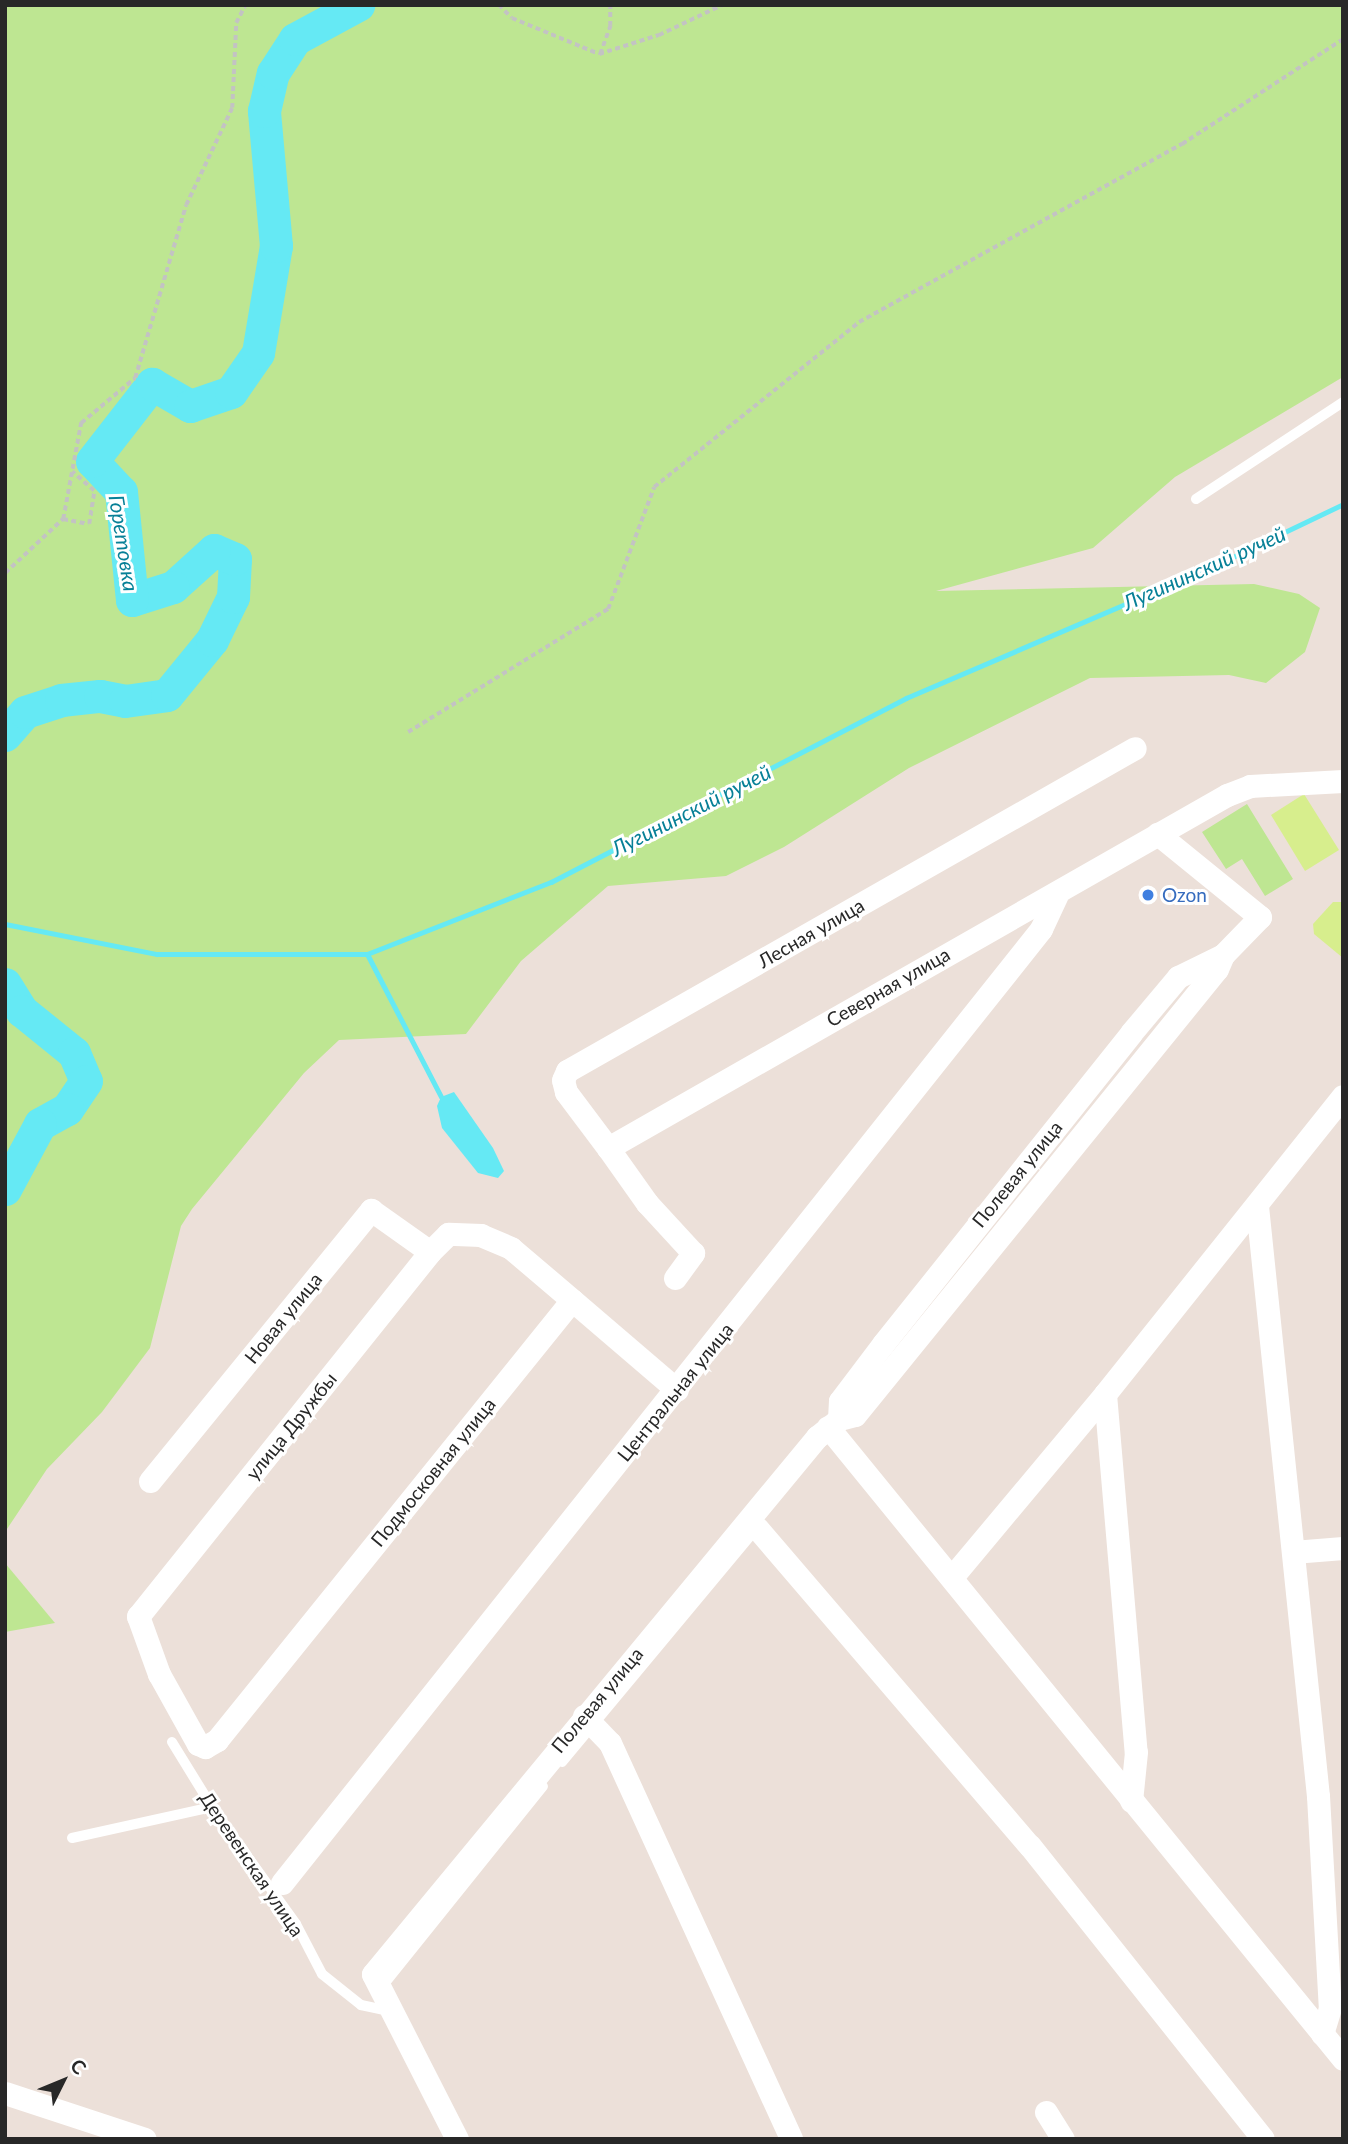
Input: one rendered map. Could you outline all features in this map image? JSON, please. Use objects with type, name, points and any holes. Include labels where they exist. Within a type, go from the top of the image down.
[{"type":"street","name":"Лесная улица","points":[[608,1148],[566,1092],[563,1080],[567,1072],[1135,748]]},
{"type":"street","name":"Северная улица","points":[[608,1148],[968,940],[1250,786],[1333,781]]},
{"type":"street","name":"Полевая улица","points":[[394,2012],[378,1991],[373,1974],[590,1720],[833,1423],[840,1401],[1010,1183],[1178,977],[1223,955],[1260,917],[1158,834]]},
{"type":"street","name":"Центральная улица","points":[[282,1883],[677,1390],[1041,929],[1058,893]]},
{"type":"street","name":"Полевая улица","points":[[833,1423],[855,1415],[1217,969],[1223,955]]},
{"type":"street","points":[[952,1577],[1105,1394],[1343,1096]]},
{"type":"street","points":[[608,1148],[647,1203],[693,1253],[675,1278]]},
{"type":"street","points":[[1010,1183],[1030,1198]]},
{"type":"street","points":[[1257,1206],[1318,1796],[1330,2008],[1322,2034]]},
{"type":"street","name":"Новая улица","points":[[150,1481],[371,1210],[430,1252]]},
{"type":"street","name":"улица Дружбы","points":[[205,1747],[194,1739],[159,1674],[138,1616],[430,1252],[447,1234],[481,1235],[511,1248],[572,1300]]},
{"type":"street","points":[[572,1300],[677,1390]]},
{"type":"street","name":"Подмосковная улица","points":[[205,1747],[217,1740],[572,1300]]},
{"type":"street","points":[[1105,1394],[1136,1752],[1131,1801]]},
{"type":"street","points":[[833,1423],[1131,1801],[1343,2059]]},
{"type":"street","points":[[757,1528],[1030,1846],[1263,2139]]},
{"type":"street","points":[[1293,1552],[1343,1548]]},
{"type":"street","points":[[590,1720],[610,1743],[791,2139]]},
{"type":"street","points":[[394,2012],[457,2139]]},
{"type":"street","points":[[5,2093],[145,2139]]},
{"type":"street","points":[[1046,2112],[1063,2139]]},
{"type":"lane","points":[[1196,499],[1343,402]]},
{"type":"lane","points":[[590,1720],[757,1528]]},
{"type":"lane","name":"Деревенская улица","points":[[172,1742],[212,1807],[296,1924],[322,1974],[360,2005],[394,2012]]},
{"type":"lane","points":[[72,1838],[212,1807]]},
{"type":"path","points":[[5,573],[63,519],[81,423],[135,378],[186,205],[232,108],[236,23],[245,5]]},
{"type":"path","points":[[499,5],[512,18],[600,54],[659,35],[722,5]]},
{"type":"path","points":[[600,54],[610,26],[610,5]]},
{"type":"path","points":[[408,732],[608,609],[654,487],[859,322],[1182,144],[1343,39]]},
{"type":"path","points":[[63,519],[89,524],[94,491],[72,472]]},
{"type":"green space","points":[[5,5],[1343,5],[1343,377],[1175,477],[1093,548],[936,591],[1254,584],[1299,594],[1320,608],[1305,652],[1266,683],[1229,675],[1090,678],[909,768],[784,847],[726,876],[608,886],[521,961],[466,1034],[339,1040],[304,1073],[192,1209],[181,1226],[150,1348],[102,1412],[47,1469],[5,1532]]},
{"type":"green space","points":[[1304,794],[1339,850],[1305,871],[1271,815]]},
{"type":"green space","points":[[1247,804],[1293,879],[1265,896],[1242,859],[1226,869],[1202,832]]},
{"type":"green space","points":[[1333,902],[1343,902],[1343,958],[1314,934],[1313,924]]},
{"type":"green space","points":[[5,1563],[55,1623],[5,1632]]},
{"type":"water","points":[[454,1092],[493,1148],[504,1171],[498,1178],[478,1173],[442,1128],[437,1106],[441,1097]]},
{"type":"waterway","name":"Горетовка","points":[[5,735],[25,712],[61,700],[100,696],[125,701],[167,695],[212,640],[233,597],[235,559],[214,550],[173,587],[132,600],[121,492],[92,461],[152,384],[190,406],[231,392],[258,353],[276,246],[264,111],[273,73],[295,39],[358,5]]},
{"type":"waterway","name":"Лугининский ручей","points":[[5,924],[157,954],[367,954],[551,882],[906,698],[1218,564],[1343,504]]},
{"type":"waterway","points":[[367,954],[441,1097]]},
{"type":"waterway","name":"Горетовка","points":[[5,984],[22,1011],[74,1053],[86,1081],[67,1109],[40,1124],[5,1189]]},
{"type":"place","name":"Ozon","points":[[1148,895]]}]
